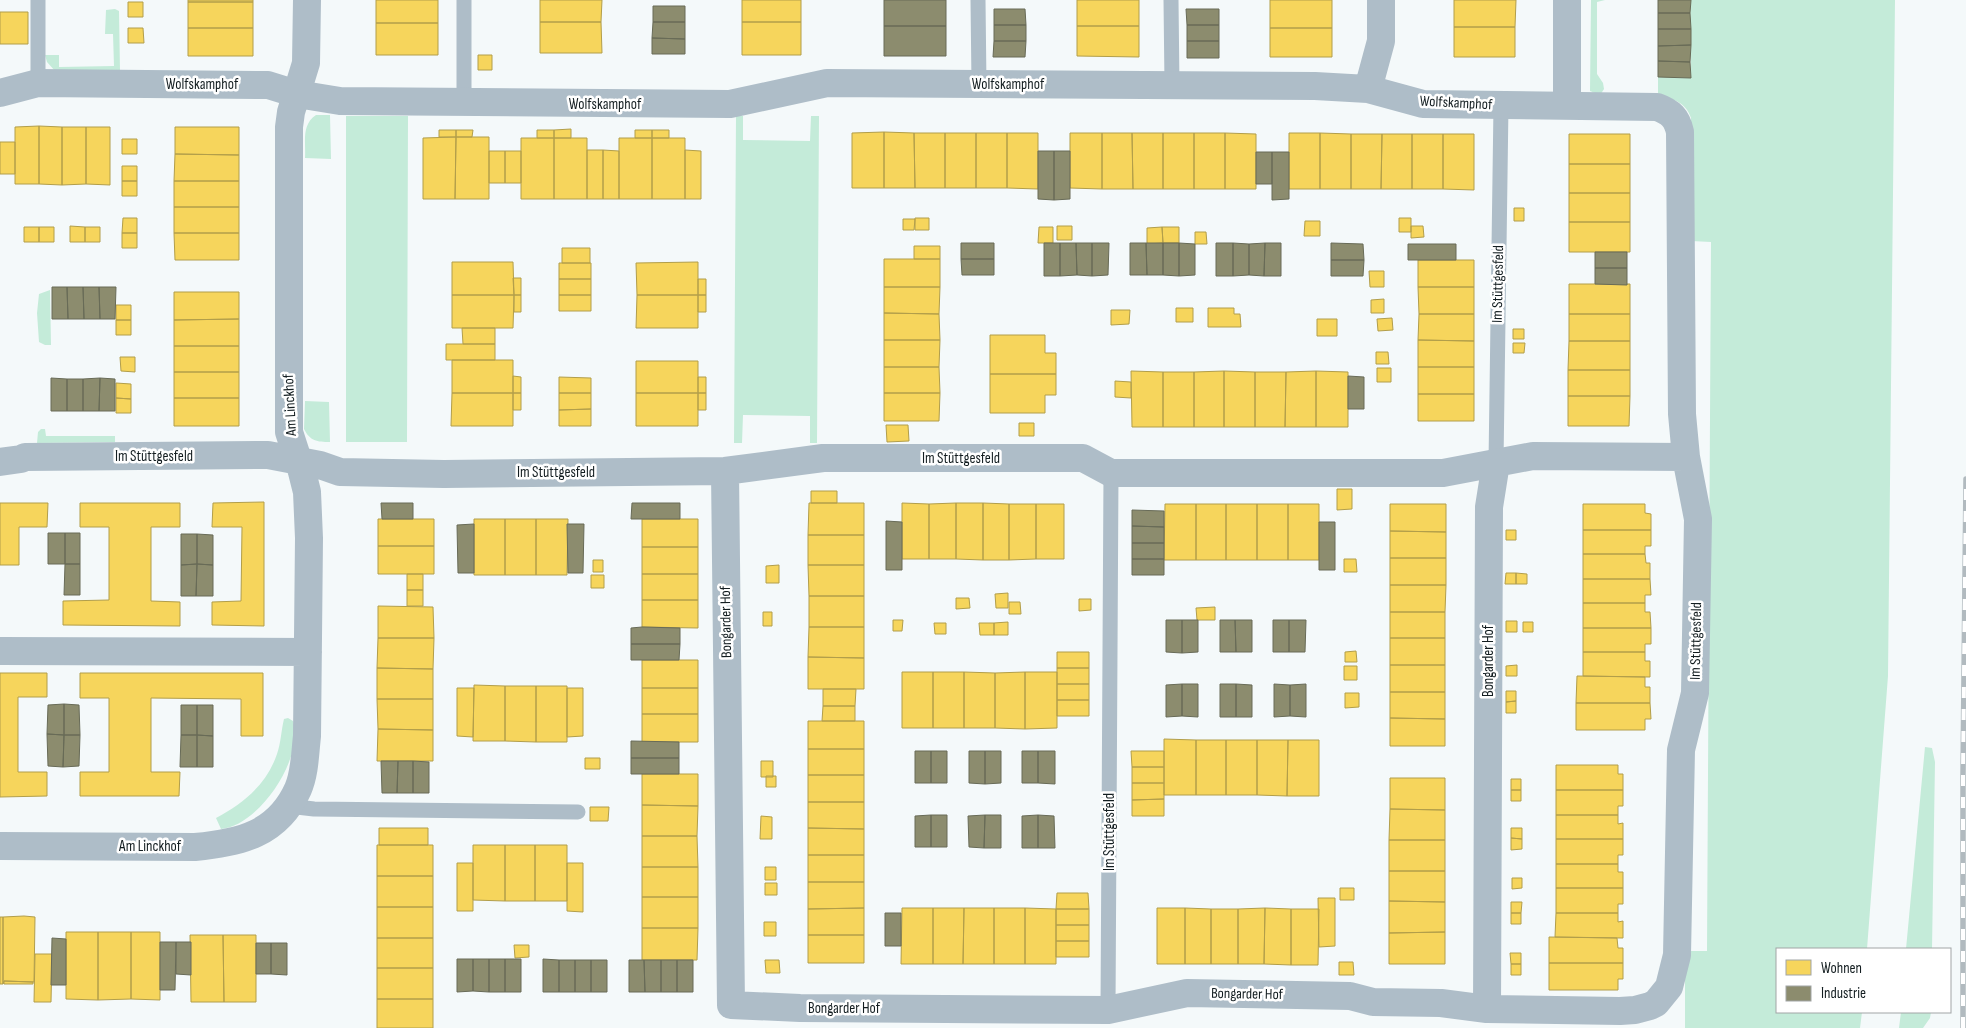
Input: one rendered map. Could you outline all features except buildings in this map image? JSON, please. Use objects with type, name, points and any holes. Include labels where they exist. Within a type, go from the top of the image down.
[{"type":"street","name":"Am Linckhof","points":[[0,846],[196,847],[227,843],[252,837],[268,827],[288,806],[299,788],[304,767],[307,736],[309,538],[307,492],[288,432],[289,127],[291,112],[306,63],[307,0]]},
{"type":"street","points":[[1368,89],[1381,41],[1381,0]]},
{"type":"street","points":[[1567,0],[1567,106]]},
{"type":"street","name":"Wolfskamphof","points":[[0,93],[38,83],[268,84],[297,94],[340,101],[730,104],[827,83],[1315,86],[1368,89],[1423,104],[1657,107],[1673,114],[1680,132],[1682,414],[1686,457]]},
{"type":"street","name":"Im Stüttgesfeld","points":[[0,462],[25,457],[258,455],[274,456],[320,465],[340,472],[444,474],[725,470],[823,458],[1083,458],[1111,474],[1443,473],[1533,456],[1686,457],[1698,518],[1696,693],[1681,750],[1677,955],[1669,987],[1656,1003],[1650,1006]]},
{"type":"street","name":"Bongarder Hof","points":[[1487,1009],[1489,506],[1496,463]]},
{"type":"street","name":"Bongarder Hof","points":[[725,470],[732,1004],[800,1008],[1108,1010],[1187,993],[1350,996],[1373,1002],[1440,1004],[1487,1009],[1620,1011],[1650,1006]]},
{"type":"street","points":[[0,651],[308,652]]},
{"type":"lane","points":[[38,0],[38,83]]},
{"type":"lane","points":[[464,0],[464,103]]},
{"type":"lane","points":[[978,0],[979,84]]},
{"type":"lane","points":[[1171,0],[1172,85]]},
{"type":"lane","name":"Im Stüttgesfeld","points":[[1496,463],[1501,105]]},
{"type":"lane","name":"Im Stüttgesfeld","points":[[1108,1010],[1111,474]]},
{"type":"lane","points":[[288,806],[314,809],[578,812]]},
{"type":"green space","points":[[1591,0],[1605,0],[1597,2],[1597,74],[1603,83],[1604,89],[1600,95],[1590,91]]},
{"type":"green space","points":[[1690,0],[1895,0],[1888,676],[1867,948],[1776,948],[1776,1013],[1862,1013],[1860,1028],[1685,1028],[1685,951],[1707,951],[1711,242],[1691,241],[1691,118],[1679,102],[1658,96],[1658,77],[1691,77]]},
{"type":"green space","points":[[115,9],[119,11],[120,71],[55,71],[47,62],[45,55],[59,55],[59,67],[114,66],[113,34],[105,34],[106,10]]},
{"type":"green space","points":[[316,115],[330,115],[331,159],[305,158],[306,129],[311,119]]},
{"type":"green space","points":[[346,116],[408,116],[407,442],[346,442]]},
{"type":"green space","points":[[736,116],[743,116],[743,140],[810,141],[811,116],[819,116],[817,443],[810,443],[810,416],[743,415],[742,443],[734,443]]},
{"type":"green space","points":[[50,290],[51,345],[45,345],[39,342],[37,313],[39,294]]},
{"type":"green space","points":[[305,401],[329,402],[330,442],[314,440],[306,433],[304,429]]},
{"type":"green space","points":[[41,429],[45,429],[46,436],[115,436],[115,442],[37,443],[38,432]]},
{"type":"green space","points":[[288,718],[293,721],[295,736],[286,770],[276,787],[264,803],[250,816],[235,825],[221,829],[216,818],[245,800],[267,775],[278,750],[284,719]]},
{"type":"green space","points":[[1925,747],[1932,748],[1935,762],[1932,948],[1906,948]]},
{"type":"green space","points":[[1901,1013],[1931,1013],[1930,1018],[1923,1028],[1899,1028]]},
{"type":"railway","points":[[1963,1028],[1966,479]]}]
